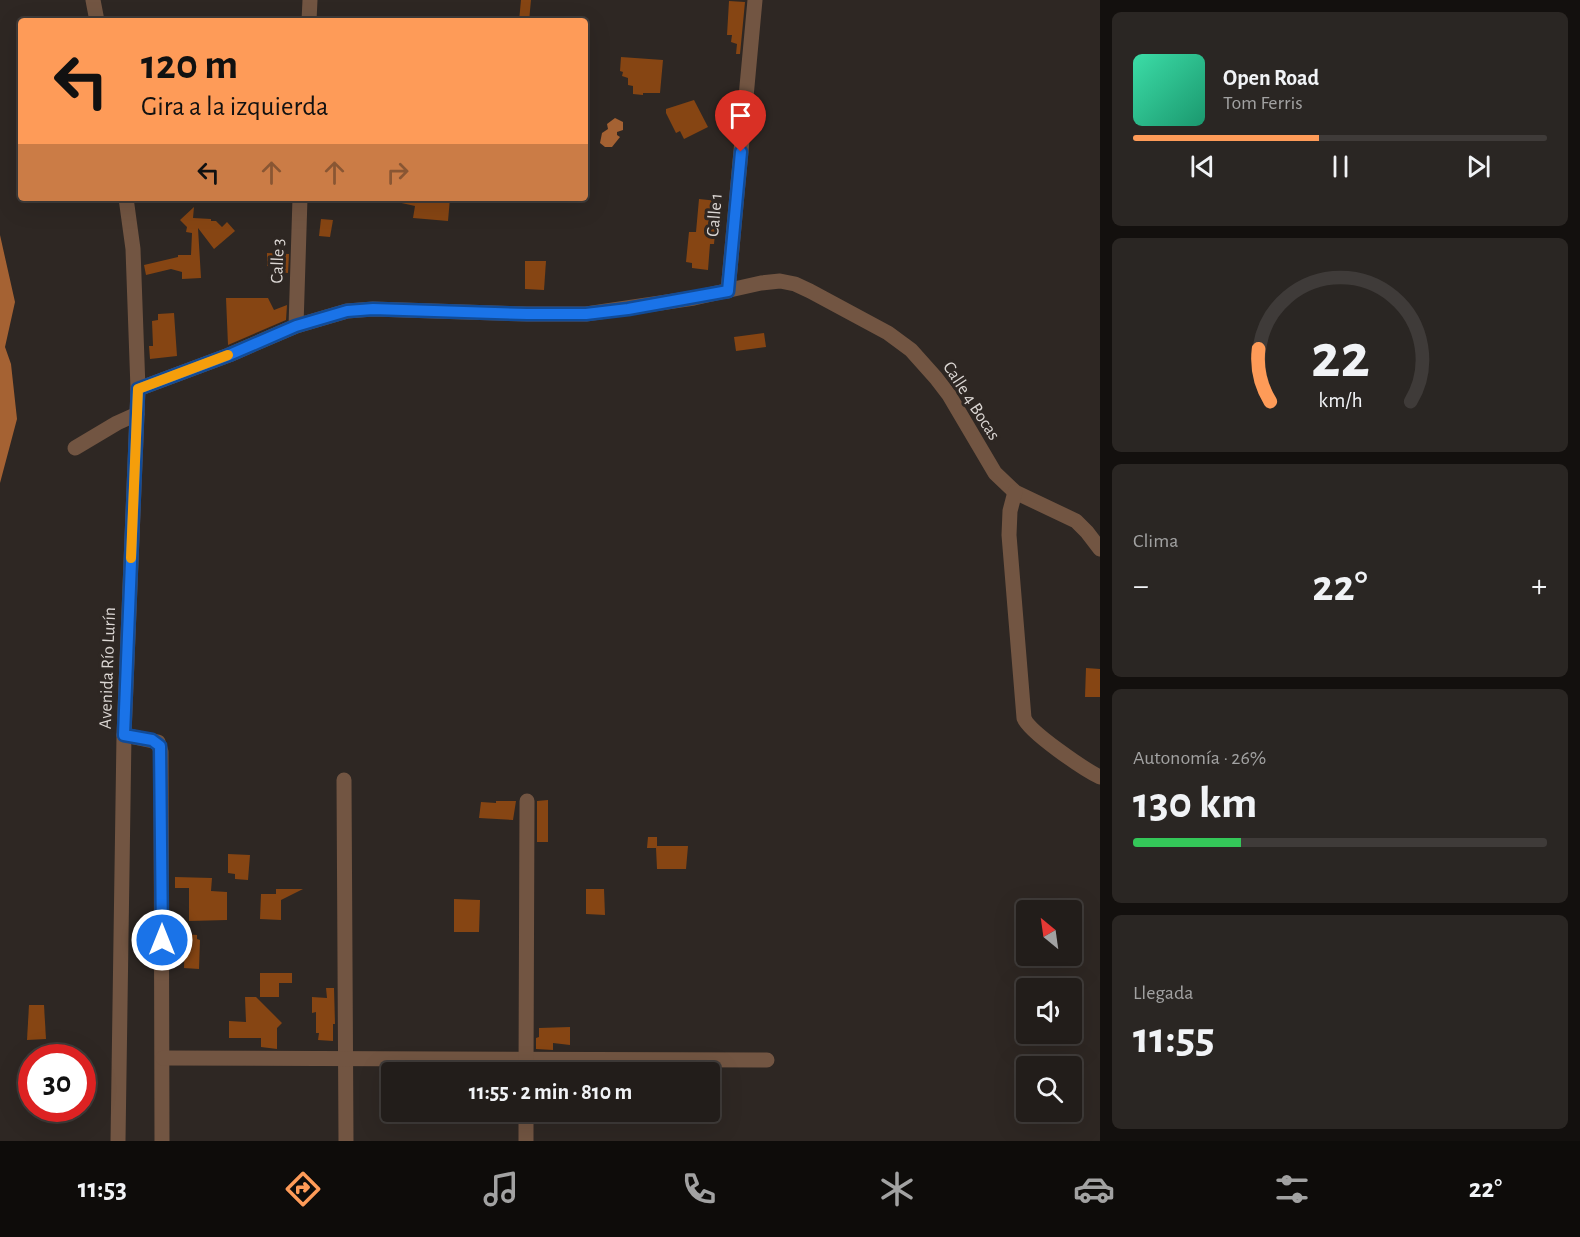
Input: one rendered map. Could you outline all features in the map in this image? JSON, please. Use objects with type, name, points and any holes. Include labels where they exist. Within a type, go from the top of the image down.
[{"type":"street","points":[[93,0],[96,18]]},
{"type":"street","points":[[309,18],[310,0]]},
{"type":"street","name":"Calle 1","points":[[728,291],[756,0]]},
{"type":"street","name":"Avenida Río Lurín","points":[[118,1141],[124,735],[138,389],[133,249],[126,201]]},
{"type":"street","name":"Calle 3","points":[[296,326],[300,201]]},
{"type":"street","name":"Calle 4 Bocas","points":[[138,389],[229,355],[296,326],[347,311],[373,309],[586,314],[639,307],[780,281],[795,284],[888,333],[911,350],[949,395],[994,473],[1015,492],[1076,521],[1100,549]]},
{"type":"street","points":[[75,448],[137,414]]},
{"type":"street","points":[[1015,492],[1010,511],[1009,535],[1024,718],[1027,725],[1040,736],[1100,777]]},
{"type":"street","points":[[124,735],[158,742],[161,752],[162,1141]]},
{"type":"street","points":[[344,780],[346,1141]]},
{"type":"street","points":[[526,1062],[527,801]]},
{"type":"street","points":[[163,1058],[346,1059],[423,1062]]},
{"type":"street","points":[[687,1062],[767,1060]]},
{"type":"street","points":[[526,1122],[526,1141]]},
{"type":"shaded area","points":[[615,118],[623,122],[623,130],[617,132],[620,137],[612,147],[605,147],[600,143],[602,133],[608,129],[607,124]]},
{"type":"shaded area","points":[[0,235],[15,302],[5,347],[11,364],[17,419],[0,483]]},
{"type":"building","points":[[521,0],[531,0],[529,18],[519,18]]},
{"type":"building","points":[[729,1],[745,2],[740,54],[736,54],[737,44],[731,42],[732,35],[727,35]]},
{"type":"building","points":[[621,57],[663,60],[660,93],[633,94],[633,86],[628,85],[628,78],[622,76],[623,72],[620,71]]},
{"type":"building","points":[[694,100],[708,127],[684,139],[680,131],[676,133],[666,109]]},
{"type":"building","points":[[699,199],[718,201],[714,244],[710,244],[708,270],[692,268],[692,263],[686,262],[689,232],[696,232]]},
{"type":"building","points":[[450,201],[448,221],[413,218],[415,206],[397,202]]},
{"type":"building","points":[[194,207],[193,218],[211,219],[222,227],[227,222],[235,231],[214,249],[198,228],[201,278],[182,279],[182,272],[171,269],[146,275],[144,265],[178,257],[178,255],[191,255],[192,233],[186,232],[187,227],[180,220]]},
{"type":"building","points":[[321,219],[333,220],[330,237],[319,236]]},
{"type":"building","points":[[267,253],[289,254],[288,273],[279,272],[279,267],[267,266]]},
{"type":"building","points":[[525,261],[546,261],[544,290],[525,289]]},
{"type":"building","points":[[226,298],[268,298],[274,310],[287,305],[286,320],[228,345]]},
{"type":"building","points":[[174,313],[177,356],[150,359],[149,346],[153,346],[152,321],[158,320],[158,314]]},
{"type":"building","points":[[764,333],[766,347],[736,351],[734,337]]},
{"type":"building","points":[[1086,668],[1100,669],[1100,697],[1085,697]]},
{"type":"building","points":[[548,800],[548,842],[537,842],[537,801]]},
{"type":"building","points":[[496,801],[516,801],[513,820],[479,818],[481,802],[496,803]]},
{"type":"building","points":[[648,837],[657,837],[657,846],[688,846],[686,869],[657,869],[656,848],[647,848]]},
{"type":"building","points":[[228,854],[250,855],[248,880],[235,879],[235,874],[228,873]]},
{"type":"building","points":[[175,877],[212,878],[211,891],[227,892],[227,920],[189,921],[189,888],[175,888]]},
{"type":"building","points":[[276,889],[303,889],[281,900],[281,920],[260,919],[261,894],[276,894]]},
{"type":"building","points":[[586,889],[604,889],[605,915],[586,914]]},
{"type":"building","points":[[454,899],[480,900],[479,932],[454,932]]},
{"type":"building","points":[[185,934],[197,935],[197,939],[200,940],[199,969],[184,968]]},
{"type":"building","points":[[260,973],[292,973],[292,983],[279,983],[279,997],[260,997]]},
{"type":"building","points":[[326,988],[334,988],[333,1041],[318,1040],[316,1012],[312,1013],[312,997],[327,998]]},
{"type":"building","points":[[245,997],[256,997],[282,1023],[277,1028],[277,1049],[261,1047],[261,1038],[229,1038],[229,1021],[246,1022]]},
{"type":"building","points":[[29,1005],[44,1005],[46,1039],[27,1040]]},
{"type":"building","points":[[570,1027],[570,1045],[553,1043],[553,1050],[536,1049],[539,1028]]},
{"type":"slow traffic","points":[[131,558],[138,389],[228,355]]},
{"type":"route","points":[[162,940],[160,746],[158,742],[152,740],[124,735],[138,389],[229,355],[296,326],[347,311],[373,309],[586,314],[728,291],[741,152]]}]
